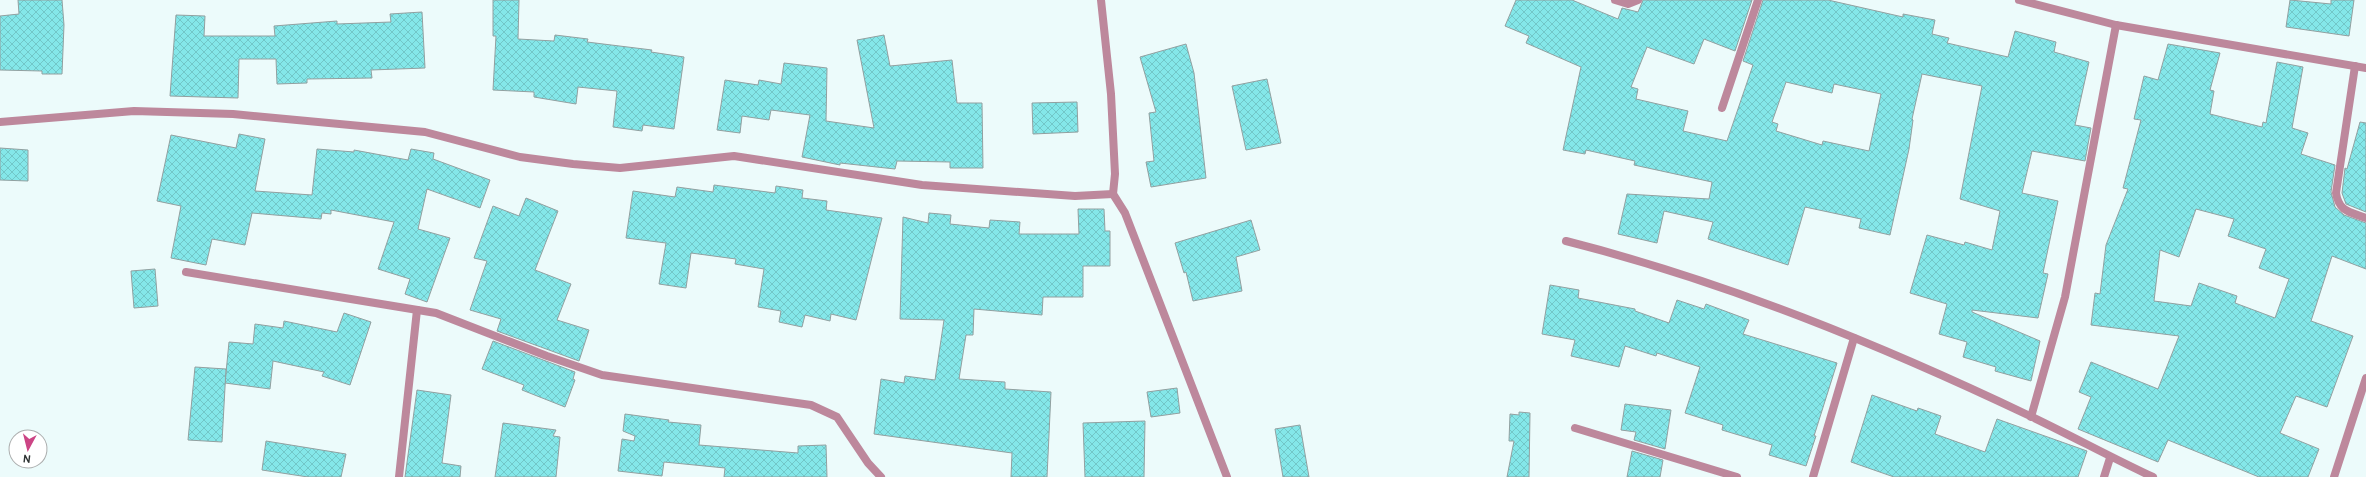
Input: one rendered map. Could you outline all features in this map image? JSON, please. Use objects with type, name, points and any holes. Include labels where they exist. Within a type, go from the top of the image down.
[{"type":"street","points":[[1101,0],[1111,94],[1115,174],[1113,194],[1125,213],[1227,477]]},
{"type":"street","points":[[1615,0],[1628,4],[1638,0]]},
{"type":"street","points":[[1722,108],[1758,0]]},
{"type":"street","points":[[2019,0],[2116,25],[2366,68]]},
{"type":"street","points":[[2031,417],[2065,297],[2116,25]]},
{"type":"street","points":[[2355,66],[2336,193],[2339,205],[2345,210],[2366,218]]},
{"type":"street","points":[[0,122],[134,111],[233,114],[425,132],[520,157],[573,164],[620,168],[734,156],[806,165],[859,176],[937,186],[1076,196],[1113,194]]},
{"type":"street","points":[[1566,241],[1717,285],[1854,338],[2031,417],[2110,458],[2153,477]]},
{"type":"street","points":[[186,272],[436,313],[547,356],[602,375],[811,405],[837,417],[868,463],[881,477]]},
{"type":"street","points":[[399,477],[417,310]]},
{"type":"street","points":[[1813,477],[1854,338]]},
{"type":"street","points":[[2334,477],[2366,378]]},
{"type":"street","points":[[1575,428],[1737,477]]},
{"type":"street","points":[[2104,477],[2110,458]]},
{"type":"building","points":[[18,0],[62,0],[64,25],[62,74],[42,74],[42,71],[0,70],[0,16],[19,14]]},
{"type":"building","points":[[493,0],[519,0],[518,39],[554,41],[555,35],[588,39],[587,42],[652,50],[651,52],[684,57],[674,129],[643,125],[642,131],[613,127],[617,91],[578,87],[576,104],[534,97],[534,92],[493,90],[496,36],[493,36]]},
{"type":"building","points":[[1516,0],[1572,0],[1618,19],[1622,8],[1638,12],[1643,0],[1752,0],[1735,51],[1704,39],[1694,64],[1647,47],[1631,87],[1638,89],[1636,99],[1688,111],[1683,131],[1727,141],[1753,65],[1743,61],[1763,0],[1828,0],[1903,17],[1903,14],[1935,20],[1932,34],[1949,38],[1947,43],[2008,57],[2015,31],[2056,42],[2054,52],[2089,62],[2075,125],[2091,128],[2085,161],[2032,151],[2022,193],[2058,201],[2043,273],[2048,274],[2038,318],[1972,310],[1972,312],[2040,341],[2031,381],[1995,371],[1996,367],[1963,357],[1967,342],[1939,334],[1947,304],[1910,293],[1927,235],[1964,245],[1965,242],[1992,250],[2000,211],[1960,199],[1982,86],[1922,74],[1912,119],[1909,149],[1890,235],[1859,228],[1861,219],[1805,207],[1788,265],[1708,239],[1713,222],[1664,211],[1657,243],[1618,234],[1627,194],[1709,199],[1712,182],[1634,165],[1635,161],[1586,150],[1585,154],[1563,150],[1581,67],[1526,43],[1529,36],[1505,26]],"holes":[[[1786,82],[1832,93],[1834,84],[1881,94],[1869,151],[1823,141],[1822,145],[1776,131],[1778,124],[1772,122]]]},
{"type":"building","points":[[2290,0],[2331,4],[2331,0],[2354,0],[2349,36],[2286,27]]},
{"type":"building","points":[[422,12],[425,68],[371,70],[372,78],[307,79],[307,83],[277,84],[276,59],[239,59],[238,98],[170,96],[176,15],[205,16],[204,36],[275,36],[274,26],[337,21],[337,24],[391,22],[390,14]]},
{"type":"building","points":[[884,35],[890,66],[952,60],[957,103],[982,103],[983,168],[950,168],[950,162],[897,161],[895,169],[840,163],[840,165],[802,157],[810,115],[771,110],[769,120],[742,116],[740,133],[717,130],[725,80],[758,85],[759,80],[781,84],[784,63],[827,68],[826,121],[874,128],[857,40]]},
{"type":"building","points":[[1186,44],[1194,73],[1206,178],[1151,187],[1146,162],[1154,161],[1149,113],[1156,112],[1140,57]]},
{"type":"building","points":[[2168,44],[2220,53],[2210,90],[2214,91],[2210,114],[2262,127],[2263,122],[2266,123],[2277,62],[2303,67],[2292,128],[2308,133],[2301,154],[2335,165],[2331,192],[2335,207],[2344,215],[2366,223],[2366,269],[2332,256],[2311,321],[2353,336],[2327,407],[2296,396],[2280,433],[2319,449],[2308,477],[2259,477],[2168,440],[2158,462],[2078,429],[2091,397],[2079,392],[2091,362],[2158,389],[2179,336],[2091,325],[2095,293],[2100,294],[2106,245],[2128,189],[2123,188],[2141,120],[2134,119],[2144,76],[2158,80]],"holes":[[[2196,209],[2234,219],[2228,236],[2266,249],[2259,268],[2289,279],[2275,318],[2235,303],[2237,296],[2199,283],[2191,306],[2154,301],[2160,250],[2179,257]]]},
{"type":"building","points":[[1267,79],[1281,143],[1246,150],[1232,86]]},
{"type":"building","points":[[1077,102],[1078,132],[1033,134],[1032,103]]},
{"type":"building","points":[[2360,122],[2366,123],[2366,212],[2346,204],[2342,193],[2345,168],[2347,169]]},
{"type":"building","points":[[239,134],[265,139],[255,191],[312,195],[317,149],[354,152],[354,150],[408,160],[411,149],[434,153],[433,159],[490,180],[480,208],[427,189],[418,229],[450,238],[427,302],[405,294],[410,279],[378,269],[394,222],[331,210],[331,214],[322,213],[321,219],[252,213],[245,245],[212,239],[206,265],[171,258],[181,206],[157,201],[171,135],[236,148]]},
{"type":"building","points":[[0,148],[28,150],[28,181],[0,180]]},
{"type":"building","points":[[714,185],[775,193],[776,186],[803,190],[802,198],[827,201],[826,210],[882,218],[856,320],[831,314],[830,321],[805,315],[802,327],[779,322],[781,311],[758,307],[764,269],[735,264],[736,259],[691,253],[686,288],[659,284],[666,243],[626,238],[633,191],[675,197],[677,187],[713,192]]},
{"type":"building","points":[[526,198],[558,211],[535,270],[571,284],[557,320],[589,330],[579,361],[497,331],[501,319],[470,310],[487,261],[474,258],[493,206],[519,216]]},
{"type":"building","points":[[1078,209],[1104,209],[1105,231],[1110,231],[1110,266],[1083,266],[1083,297],[1043,297],[1042,315],[974,309],[973,335],[966,335],[959,379],[1005,382],[1005,389],[1051,392],[1047,477],[1011,477],[1012,453],[874,434],[881,379],[904,383],[905,376],[935,380],[944,320],[900,319],[903,217],[928,223],[929,213],[951,215],[950,224],[989,228],[990,220],[1020,222],[1019,234],[1079,234]]},
{"type":"building","points":[[1251,220],[1260,250],[1236,257],[1242,291],[1193,301],[1186,272],[1184,273],[1175,243]]},
{"type":"building","points":[[155,269],[158,306],[134,308],[131,271]]},
{"type":"building","points":[[1550,285],[1579,290],[1578,298],[1635,309],[1635,311],[1669,323],[1677,300],[1704,309],[1706,304],[1749,320],[1743,334],[1837,363],[1806,466],[1769,455],[1772,445],[1722,430],[1723,425],[1685,413],[1700,367],[1657,353],[1656,356],[1625,346],[1619,367],[1571,356],[1575,340],[1542,334]]},
{"type":"building","points":[[344,313],[371,322],[350,385],[322,376],[324,372],[273,361],[270,389],[225,383],[229,342],[253,344],[255,324],[283,328],[284,321],[337,332]]},
{"type":"building","points":[[493,341],[575,372],[573,379],[575,380],[565,407],[522,390],[524,385],[482,369]]},
{"type":"building","points":[[195,367],[226,369],[222,442],[188,440]]},
{"type":"building","points":[[1177,388],[1180,413],[1151,417],[1147,392]]},
{"type":"building","points":[[417,390],[451,395],[442,463],[461,466],[460,477],[405,477]]},
{"type":"building","points":[[1872,395],[1917,411],[1918,408],[1941,416],[1935,434],[1985,452],[1997,419],[2087,451],[2078,477],[1894,477],[1851,462]]},
{"type":"building","points":[[1625,404],[1671,410],[1665,449],[1634,440],[1636,432],[1621,430]]},
{"type":"building","points":[[1519,412],[1530,413],[1529,477],[1507,477],[1514,441],[1509,441],[1510,414],[1519,415]]},
{"type":"building","points":[[625,414],[669,420],[668,422],[701,425],[699,445],[798,453],[798,446],[826,445],[827,477],[724,477],[725,468],[664,462],[662,476],[618,471],[622,439],[634,441],[635,436],[623,431]]},
{"type":"building","points":[[1145,421],[1144,477],[1085,477],[1083,423]]},
{"type":"building","points":[[503,423],[556,430],[553,436],[560,437],[556,477],[495,477]]},
{"type":"building","points":[[1300,425],[1309,477],[1283,477],[1275,429]]},
{"type":"building","points":[[266,441],[346,454],[341,477],[308,477],[262,470]]},
{"type":"building","points":[[1632,451],[1663,460],[1660,477],[1627,477]]}]
